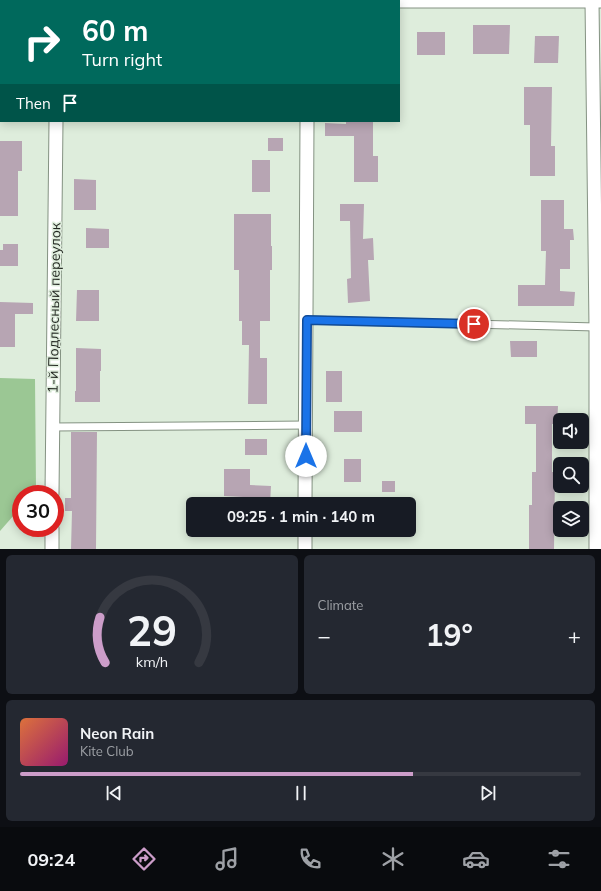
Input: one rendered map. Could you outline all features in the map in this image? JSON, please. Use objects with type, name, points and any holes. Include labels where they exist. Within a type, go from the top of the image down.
[{"type":"street","points":[[400,0],[596,1],[598,327],[596,549]]},
{"type":"street","name":"1-й Подлесный переулок","points":[[52,485],[56,122]]},
{"type":"street","points":[[306,497],[307,122]]},
{"type":"street","points":[[52,537],[52,549]]},
{"type":"street","points":[[305,537],[305,549]]},
{"type":"lane","points":[[307,320],[598,327]]},
{"type":"lane","points":[[53,428],[306,425]]},
{"type":"green space","points":[[0,378],[35,379],[36,485],[12,485],[12,517],[0,531]]},
{"type":"building","points":[[473,25],[510,25],[509,54],[473,54]]},
{"type":"building","points":[[417,32],[445,32],[445,55],[417,55]]},
{"type":"building","points":[[535,36],[559,36],[558,63],[534,63]]},
{"type":"building","points":[[524,87],[552,87],[551,146],[555,146],[555,176],[530,176],[530,125],[524,125]]},
{"type":"building","points":[[346,122],[373,122],[373,156],[378,156],[378,182],[354,182],[354,136],[325,136],[325,123],[346,124]]},
{"type":"building","points":[[268,138],[283,138],[283,151],[268,151]]},
{"type":"building","points":[[0,141],[22,141],[22,171],[18,171],[18,216],[0,216]]},
{"type":"building","points":[[252,160],[270,160],[270,192],[252,192]]},
{"type":"building","points":[[74,179],[96,180],[96,210],[74,210]]},
{"type":"building","points":[[541,200],[564,200],[564,229],[573,229],[574,240],[570,240],[570,269],[560,269],[560,291],[575,292],[574,306],[518,306],[518,285],[545,285],[546,251],[541,251]]},
{"type":"building","points":[[340,204],[364,204],[363,239],[373,238],[374,260],[368,260],[370,301],[348,303],[347,279],[351,278],[350,221],[340,221]]},
{"type":"building","points":[[234,214],[271,214],[272,270],[270,270],[270,321],[260,321],[260,358],[267,358],[267,404],[248,404],[249,345],[242,345],[242,321],[239,321],[239,270],[234,270]]},
{"type":"building","points":[[86,228],[109,229],[109,248],[86,248]]},
{"type":"building","points":[[3,244],[18,244],[18,266],[0,266],[0,250],[3,250]]},
{"type":"building","points":[[77,290],[99,290],[99,321],[76,321]]},
{"type":"building","points":[[0,302],[33,303],[33,314],[15,314],[15,347],[0,347]]},
{"type":"building","points":[[510,341],[537,341],[537,357],[511,357]]},
{"type":"building","points":[[76,348],[101,349],[100,402],[75,402]]},
{"type":"building","points":[[326,371],[342,371],[342,402],[326,402]]},
{"type":"building","points":[[525,406],[558,406],[558,413],[553,413],[552,424],[552,472],[553,493],[555,493],[555,501],[553,501],[554,549],[529,549],[529,505],[532,505],[532,472],[536,472],[536,424],[525,424]]},
{"type":"building","points":[[334,411],[362,411],[362,432],[334,432]]},
{"type":"building","points":[[71,432],[97,432],[96,549],[71,549],[72,511],[65,511],[65,498],[71,498]]},
{"type":"building","points":[[245,439],[267,439],[267,455],[245,455]]},
{"type":"building","points":[[344,459],[361,459],[361,482],[344,482]]},
{"type":"building","points":[[224,469],[250,469],[250,485],[271,486],[270,497],[224,496]]},
{"type":"building","points":[[382,481],[395,481],[395,492],[382,492]]},
{"type":"route","points":[[306,456],[307,320],[474,324]]}]
